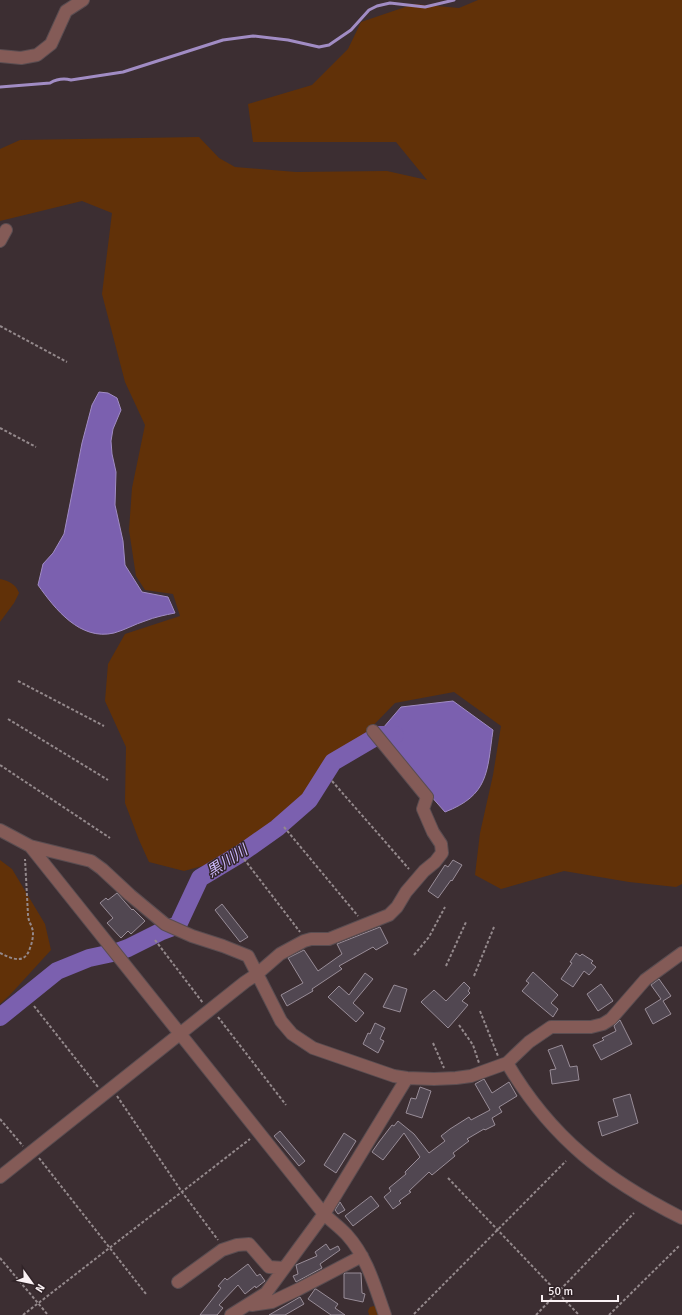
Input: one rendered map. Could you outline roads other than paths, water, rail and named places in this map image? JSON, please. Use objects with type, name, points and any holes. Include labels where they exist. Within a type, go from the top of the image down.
[{"type":"street","points":[[0,56],[21,58],[37,55],[50,44],[66,11],[83,0]]},
{"type":"street","points":[[0,241],[6,230]]},
{"type":"street","points":[[0,1177],[257,974],[280,954],[304,941],[310,939],[329,939],[389,915],[424,871],[435,862],[442,853],[441,844],[433,832],[423,809],[426,797],[374,731]]},
{"type":"street","points":[[0,830],[28,845],[91,861],[165,924],[192,936],[248,956],[280,1021],[292,1034],[313,1048],[394,1076],[407,1078],[456,1078],[471,1076],[504,1063],[529,1042],[551,1027],[591,1027],[603,1024],[611,1019],[645,980],[682,953]]},
{"type":"street","points":[[28,845],[324,1214],[347,1235],[362,1256],[374,1283],[385,1315]]},
{"type":"street","points":[[504,1063],[548,1122],[588,1160],[615,1180],[660,1207],[682,1218]]},
{"type":"street","points":[[231,1315],[266,1293],[324,1214],[407,1078]]},
{"type":"street","points":[[178,1282],[222,1250],[237,1245],[249,1244],[269,1267],[284,1268]]},
{"type":"street","points":[[243,1307],[272,1302],[299,1290],[362,1256]]},
{"type":"waterway","points":[[0,87],[50,83],[60,79],[71,80],[123,72],[223,40],[253,36],[288,40],[319,47],[329,45],[351,30],[369,10],[377,6],[390,3],[425,7],[454,0]]},
{"type":"waterway","name":"黒川川","points":[[0,1017],[57,971],[89,958],[128,948],[162,931],[178,925],[200,878],[240,854],[277,828],[309,800],[333,762],[379,735],[395,735]]}]
